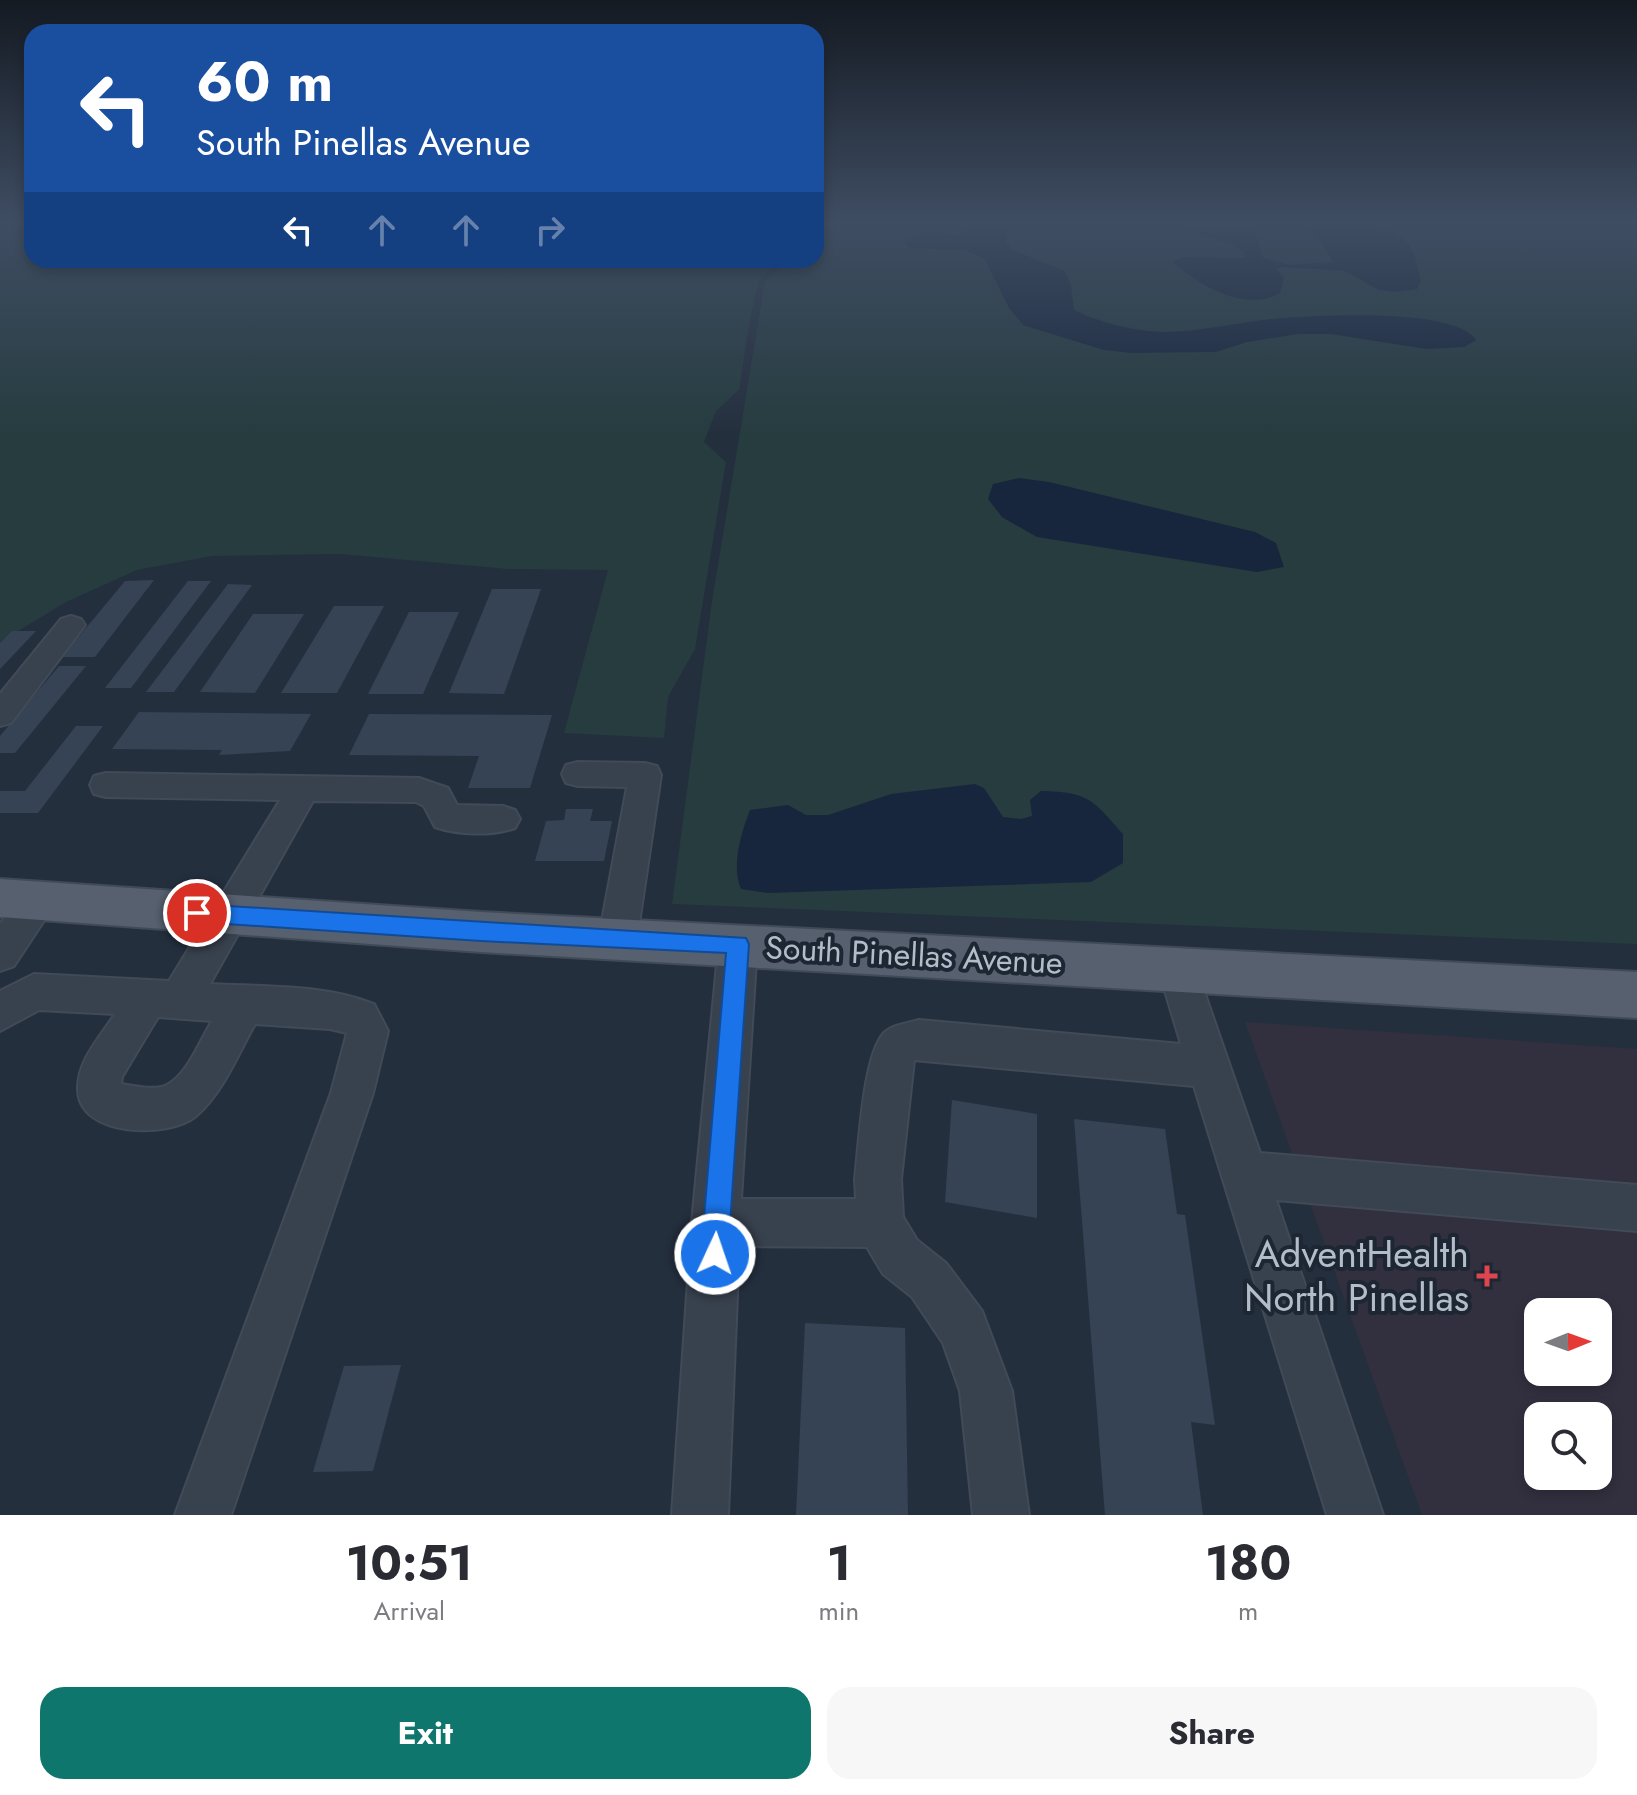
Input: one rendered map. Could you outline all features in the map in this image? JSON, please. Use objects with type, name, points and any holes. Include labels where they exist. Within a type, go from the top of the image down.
[{"type":"main road","name":"South Pinellas Avenue","points":[[19,899],[481,932],[618,937],[1637,995]]},
{"type":"street","points":[[4,704],[71,625]]},
{"type":"street","points":[[578,774],[645,775],[618,937]]},
{"type":"street","points":[[106,785],[419,790],[436,797],[447,818],[503,819]]},
{"type":"street","points":[[244,1004],[196,1087],[178,1104],[156,1109],[109,1104],[99,1093],[101,1072],[164,999],[228,915],[304,788]]},
{"type":"street","points":[[0,954],[19,899]]},
{"type":"street","points":[[700,1515],[716,1222],[738,944]]},
{"type":"street","points":[[1178,971],[1355,1515]]},
{"type":"street","points":[[0,1012],[10,1003],[34,992],[345,1013],[360,1017],[368,1031],[352,1093],[203,1515]]},
{"type":"street","points":[[1001,1515],[986,1391],[964,1329],[929,1280],[900,1257],[880,1223],[878,1179],[892,1057],[901,1044],[919,1039],[1210,1067]]},
{"type":"street","points":[[1245,1175],[1637,1208]]},
{"type":"street","points":[[716,1222],[880,1223]]},
{"type":"shaded area","name":"AdventHealth North Pinellas","points":[[1245,1022],[1637,1049],[1637,1515],[1422,1515]]},
{"type":"green space","points":[[0,294],[756,294],[739,390],[716,411],[704,442],[726,462],[695,649],[668,697],[664,738],[564,733],[608,570],[508,569],[340,554],[212,556],[137,570],[66,602],[0,642]]},
{"type":"green space","points":[[763,294],[1637,294],[1637,944],[672,904],[712,601]]},
{"type":"water","points":[[1002,294],[1072,294],[1074,310],[1117,326],[1152,331],[1210,328],[1285,318],[1387,316],[1443,323],[1464,330],[1476,340],[1464,347],[1427,349],[1331,334],[1298,334],[1247,342],[1216,352],[1131,353],[1104,350],[1023,325]]},
{"type":"water","points":[[1222,294],[1278,294],[1252,300]]},
{"type":"water","points":[[1019,478],[1049,482],[1255,532],[1276,543],[1284,567],[1257,572],[1037,537],[1002,517],[988,499],[993,484]]},
{"type":"water","points":[[975,784],[984,788],[1003,817],[1021,819],[1032,816],[1030,800],[1041,791],[1070,793],[1089,800],[1123,834],[1123,863],[1091,882],[768,893],[741,889],[737,860],[750,810],[788,805],[806,815],[828,815],[891,794]]},
{"type":"building","points":[[154,580],[95,657],[62,657],[125,581]]},
{"type":"building","points":[[188,581],[211,581],[131,688],[105,688]]},
{"type":"building","points":[[228,584],[252,585],[174,692],[146,692]]},
{"type":"building","points":[[492,589],[541,589],[504,694],[449,693]]},
{"type":"building","points":[[334,606],[384,606],[337,693],[281,693]]},
{"type":"building","points":[[409,612],[459,612],[423,694],[368,694]]},
{"type":"building","points":[[253,614],[304,614],[255,693],[200,692]]},
{"type":"building","points":[[12,631],[36,631],[0,669],[0,643]]},
{"type":"building","points":[[59,666],[86,666],[15,753],[0,753],[0,736]]},
{"type":"building","points":[[139,712],[311,714],[290,751],[219,755],[222,750],[112,749]]},
{"type":"building","points":[[369,714],[552,715],[530,788],[468,788],[479,756],[349,755]]},
{"type":"building","points":[[76,726],[103,726],[38,813],[0,813],[0,791],[25,791]]},
{"type":"building","points":[[566,809],[593,809],[590,821],[612,821],[604,861],[535,861],[546,821],[564,820]]},
{"type":"building","points":[[952,1100],[1037,1114],[1037,1218],[945,1202]]},
{"type":"building","points":[[1074,1119],[1165,1129],[1177,1214],[1185,1215],[1215,1425],[1191,1422],[1203,1515],[1105,1515]]},
{"type":"building","points":[[805,1323],[905,1328],[908,1515],[796,1515]]},
{"type":"building","points":[[401,1365],[373,1471],[313,1472],[344,1366]]},
{"type":"place","name":"AdventHealth North Pinellas","points":[[1487,1276]]},
{"type":"route","points":[[197,913],[481,932],[738,944],[715,1254]]}]
